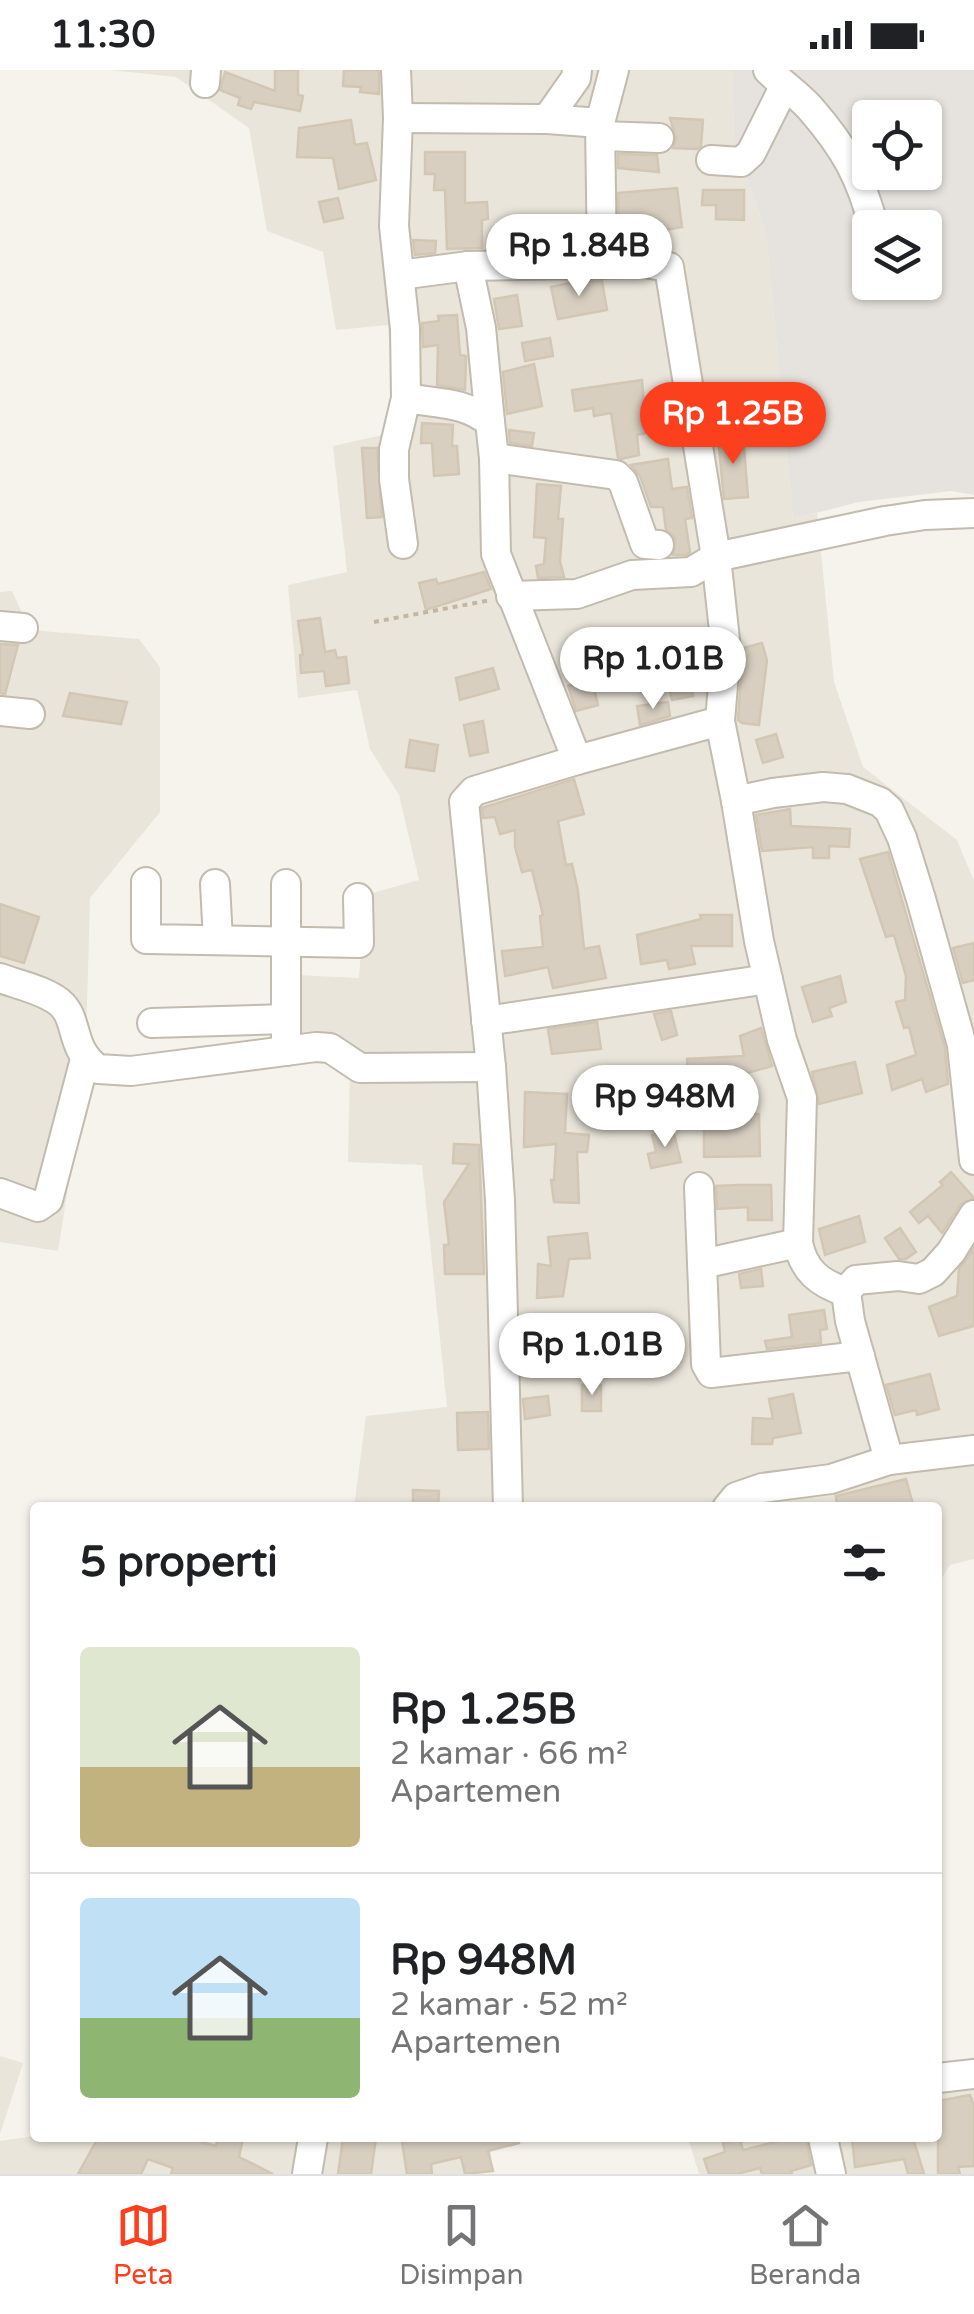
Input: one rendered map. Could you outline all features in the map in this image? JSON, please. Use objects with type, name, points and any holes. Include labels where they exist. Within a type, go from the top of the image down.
[{"type":"street","points":[[396,70],[394,226],[405,329],[406,398],[394,449],[396,506],[404,544]]},
{"type":"street","points":[[548,119],[576,78],[576,70]]},
{"type":"street","points":[[602,264],[601,130],[614,70]]},
{"type":"street","points":[[711,160],[741,162],[751,154],[776,74],[837,143],[862,182],[869,210]]},
{"type":"street","points":[[398,118],[548,119],[659,138]]},
{"type":"street","points":[[400,275],[468,266],[644,263],[670,267],[716,557],[726,649],[720,721],[768,980],[782,1040],[802,1098],[798,1243],[813,1270],[846,1292],[890,1460]]},
{"type":"street","points":[[468,266],[481,328],[494,458],[496,554],[577,760]]},
{"type":"street","points":[[406,398],[448,402],[474,410],[490,422]]},
{"type":"street","points":[[494,458],[616,475],[623,482],[645,544],[659,545]]},
{"type":"street","points":[[511,596],[577,594],[632,574],[691,572],[716,557],[885,521],[974,514]]},
{"type":"street","points":[[0,711],[30,714]]},
{"type":"street","points":[[508,1502],[500,1200],[491,1067],[464,802],[474,792],[720,721]]},
{"type":"street","points":[[736,802],[774,792],[824,787],[847,790],[880,802],[888,810],[906,853],[962,1045],[974,1160]]},
{"type":"street","points":[[146,882],[146,938],[359,943],[358,898]]},
{"type":"street","points":[[215,884],[218,940]]},
{"type":"street","points":[[286,884],[286,1051]]},
{"type":"street","points":[[0,978],[61,1003],[79,1050],[98,1069],[130,1071],[330,1048],[360,1068],[491,1067]]},
{"type":"street","points":[[486,1020],[768,980]]},
{"type":"street","points":[[152,1022],[286,1019]]},
{"type":"street","points":[[0,1193],[38,1207],[48,1200],[85,1059]]},
{"type":"street","points":[[698,1187],[706,1364],[711,1373],[860,1356]]},
{"type":"street","points":[[846,1292],[856,1280],[918,1278],[933,1272],[974,1215]]},
{"type":"street","points":[[702,1264],[798,1243]]},
{"type":"street","points":[[734,1502],[744,1493],[830,1479],[890,1460],[974,1450]]},
{"type":"street","points":[[942,2078],[974,2074]]},
{"type":"street","points":[[305,2142],[307,2174]]},
{"type":"street","points":[[825,2142],[831,2174]]},
{"type":"path","points":[[374,622],[511,596]]},
{"type":"shaded area","points":[[111,70],[732,70],[734,140],[766,233],[793,519],[817,513],[834,682],[863,767],[957,840],[974,881],[974,1559],[950,1565],[942,1578],[942,1502],[355,1502],[366,1416],[447,1407],[422,1165],[348,1162],[350,1061],[288,1059],[296,975],[359,978],[365,895],[419,880],[399,795],[370,749],[357,690],[298,698],[288,585],[347,572],[333,446],[396,432],[388,325],[336,330],[323,252],[267,231],[249,128],[176,77]]},
{"type":"shaded area","points":[[732,70],[974,70],[974,495],[951,491],[859,502],[793,519],[766,233],[734,140]]},
{"type":"shaded area","points":[[12,591],[30,630],[139,639],[160,667],[160,812],[90,898],[85,1078],[58,1251],[0,1242],[0,592]]},
{"type":"shaded area","points":[[0,2056],[23,2063],[0,2134]]},
{"type":"shaded area","points":[[974,2069],[974,2174],[699,2174],[689,2142],[942,2142],[942,2074]]},
{"type":"shaded area","points":[[30,2137],[30,2142],[492,2142],[490,2169],[471,2174],[0,2174],[0,2141]]},
{"type":"building","points":[[275,70],[298,70],[298,95],[303,96],[300,111],[254,102],[251,109],[238,105],[240,98],[220,90],[225,72],[275,91]]},
{"type":"building","points":[[344,70],[379,70],[379,94],[343,86]]},
{"type":"building","points":[[670,118],[703,120],[701,146],[673,148],[676,138]]},
{"type":"building","points":[[351,120],[355,145],[367,143],[376,180],[339,189],[333,158],[297,157],[299,128]]},
{"type":"building","points":[[425,152],[465,152],[465,203],[487,202],[488,219],[482,220],[482,248],[447,249],[445,190],[434,190],[435,174],[425,174]]},
{"type":"building","points":[[618,154],[657,155],[659,172],[618,168]]},
{"type":"building","points":[[677,188],[682,227],[633,236],[634,246],[619,246],[618,193]]},
{"type":"building","points":[[703,190],[744,190],[744,220],[716,219],[716,205],[702,205]]},
{"type":"building","points":[[338,198],[343,218],[324,222],[319,202]]},
{"type":"building","points":[[542,226],[543,247],[524,248],[523,227]]},
{"type":"building","points":[[413,240],[436,241],[435,253],[415,255]]},
{"type":"building","points":[[602,281],[607,310],[558,319],[551,287]]},
{"type":"building","points":[[517,295],[522,326],[499,329],[494,299]]},
{"type":"building","points":[[457,315],[460,355],[466,356],[465,390],[437,385],[438,345],[423,347],[422,323],[439,321],[438,316]]},
{"type":"building","points":[[550,338],[553,356],[525,361],[522,343]]},
{"type":"building","points":[[534,364],[542,406],[507,414],[503,372]]},
{"type":"building","points":[[642,380],[646,433],[637,435],[639,455],[621,459],[611,413],[594,416],[593,408],[575,411],[572,390]]},
{"type":"building","points":[[422,423],[453,425],[452,446],[457,446],[459,474],[434,476],[432,443],[421,443]]},
{"type":"building","points":[[509,430],[534,433],[532,446],[510,443]]},
{"type":"building","points":[[743,435],[748,497],[724,499],[718,438]]},
{"type":"building","points":[[362,448],[377,448],[382,517],[367,518]]},
{"type":"building","points":[[668,459],[672,489],[687,487],[692,518],[685,519],[690,552],[686,555],[673,555],[675,538],[666,530],[663,507],[651,507],[640,476],[631,465]]},
{"type":"building","points":[[537,484],[561,486],[558,519],[563,519],[560,561],[564,577],[538,578],[536,566],[544,564],[546,538],[534,537]]},
{"type":"building","points":[[484,572],[491,589],[426,610],[419,583],[436,579],[438,584]]},
{"type":"building","points":[[320,618],[325,652],[335,650],[337,658],[346,657],[349,683],[326,686],[324,671],[301,673],[303,655],[298,621]]},
{"type":"building","points":[[762,643],[767,660],[759,725],[742,723],[738,720],[743,648]]},
{"type":"building","points":[[0,644],[18,645],[5,694],[0,693]]},
{"type":"building","points":[[493,668],[499,689],[460,700],[456,678]]},
{"type":"building","points":[[697,668],[702,687],[692,689],[693,696],[672,700],[666,674]]},
{"type":"building","points":[[592,680],[598,705],[576,711],[568,686]]},
{"type":"building","points":[[70,693],[127,702],[121,724],[63,716]]},
{"type":"building","points":[[668,702],[670,716],[640,725],[637,706]]},
{"type":"building","points":[[483,721],[488,752],[470,756],[464,725]]},
{"type":"building","points":[[776,734],[783,757],[763,763],[756,740]]},
{"type":"building","points":[[410,740],[438,745],[434,771],[406,767]]},
{"type":"building","points":[[574,779],[584,814],[558,821],[566,865],[572,864],[578,891],[584,949],[599,946],[606,978],[553,988],[548,967],[505,976],[502,951],[543,947],[543,915],[532,870],[522,872],[515,830],[500,834],[495,817],[483,818],[482,808]]},
{"type":"building","points":[[790,809],[791,826],[850,829],[849,847],[829,846],[829,858],[813,858],[813,847],[762,851],[756,815]]},
{"type":"building","points":[[888,852],[945,1048],[948,1084],[926,1092],[922,1079],[892,1090],[887,1065],[916,1055],[909,1027],[904,1028],[896,1002],[905,1000],[906,976],[894,935],[886,937],[860,859]]},
{"type":"building","points":[[0,904],[39,917],[24,963],[0,956]]},
{"type":"building","points":[[700,915],[732,915],[732,946],[691,946],[695,964],[669,969],[667,960],[641,964],[637,935],[701,919]]},
{"type":"building","points":[[974,943],[974,980],[963,983],[953,948]]},
{"type":"building","points":[[840,976],[846,1002],[829,1008],[832,1016],[813,1022],[802,987]]},
{"type":"building","points":[[671,1011],[677,1035],[662,1040],[654,1014]]},
{"type":"building","points":[[597,1022],[601,1049],[552,1054],[548,1029]]},
{"type":"building","points":[[761,1028],[772,1066],[741,1075],[739,1114],[759,1114],[760,1156],[704,1157],[708,1077],[688,1079],[687,1059],[744,1056],[740,1036]]},
{"type":"building","points":[[855,1062],[862,1093],[819,1104],[812,1072]]},
{"type":"building","points":[[525,1092],[567,1094],[565,1133],[589,1135],[587,1152],[577,1152],[579,1203],[554,1202],[551,1180],[556,1144],[524,1147]]},
{"type":"building","points":[[673,1130],[681,1162],[651,1168],[648,1154],[656,1152],[652,1135]]},
{"type":"building","points":[[454,1144],[479,1145],[484,1274],[445,1274],[444,1245],[449,1245],[444,1202],[469,1164],[453,1163]]},
{"type":"building","points":[[951,1172],[974,1198],[960,1205],[942,1233],[928,1216],[919,1223],[910,1212],[943,1185],[940,1182]]},
{"type":"building","points":[[771,1185],[772,1220],[748,1220],[748,1207],[717,1209],[716,1186]]},
{"type":"building","points":[[859,1216],[865,1242],[825,1255],[819,1229]]},
{"type":"building","points":[[900,1228],[916,1252],[906,1259],[899,1259],[885,1238]]},
{"type":"building","points":[[587,1233],[590,1258],[569,1259],[563,1296],[537,1298],[538,1264],[551,1266],[548,1237]]},
{"type":"building","points":[[974,1248],[974,1326],[939,1336],[929,1307],[957,1296],[959,1269]]},
{"type":"building","points":[[761,1269],[763,1286],[741,1288],[739,1274]]},
{"type":"building","points":[[824,1310],[827,1329],[820,1330],[821,1343],[767,1349],[765,1341],[792,1337],[789,1315]]},
{"type":"building","points":[[579,1324],[580,1356],[542,1357],[541,1325]]},
{"type":"building","points":[[930,1374],[939,1409],[895,1415],[886,1385]]},
{"type":"building","points":[[582,1385],[601,1385],[601,1411],[582,1411]]},
{"type":"building","points":[[793,1394],[801,1433],[773,1438],[772,1444],[752,1444],[753,1418],[773,1419],[769,1399]]},
{"type":"building","points":[[548,1396],[550,1415],[525,1419],[523,1399]]},
{"type":"building","points":[[488,1412],[489,1449],[458,1450],[457,1413]]},
{"type":"building","points":[[906,1479],[912,1502],[836,1502],[836,1496]]},
{"type":"building","points":[[413,1490],[439,1491],[438,1502],[413,1502]]},
{"type":"building","points":[[970,2095],[974,2106],[974,2166],[958,2167],[960,2174],[938,2174],[942,2100]]},
{"type":"building","points":[[96,2142],[202,2142],[216,2146],[217,2142],[242,2142],[239,2157],[273,2174],[171,2174],[173,2168],[148,2159],[141,2174],[78,2174]]},
{"type":"building","points":[[342,2142],[375,2142],[371,2174],[338,2174]]},
{"type":"building","points":[[402,2142],[519,2142],[488,2151],[493,2171],[465,2174],[461,2157],[431,2164],[432,2174],[407,2174]]},
{"type":"building","points":[[741,2142],[743,2150],[775,2142],[807,2142],[811,2165],[791,2171],[792,2174],[762,2174],[760,2168],[737,2174],[709,2174],[704,2159],[725,2152],[723,2143]]},
{"type":"building","points":[[852,2142],[914,2142],[924,2174],[908,2174],[904,2159],[855,2167]]}]
